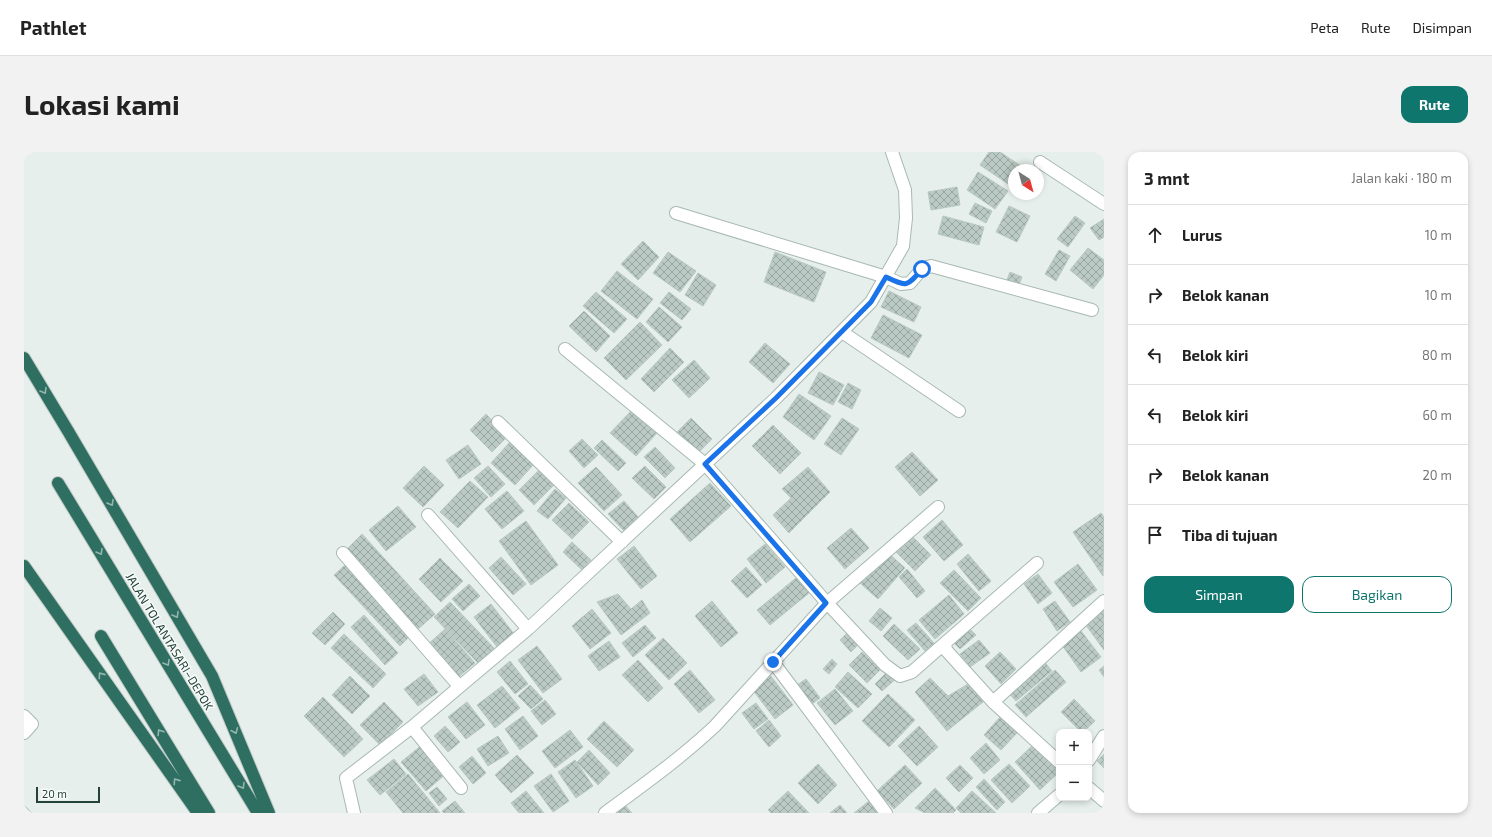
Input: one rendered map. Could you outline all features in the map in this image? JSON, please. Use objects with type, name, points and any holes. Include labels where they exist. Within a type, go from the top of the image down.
[{"type":"highway","points":[[24,358],[212,676],[269,813]]},
{"type":"highway","name":"JALAN TOL ANTASARI–DEPOK","points":[[58,483],[258,813]]},
{"type":"highway","points":[[24,566],[198,813]]},
{"type":"highway","points":[[101,636],[209,813]]},
{"type":"street","points":[[354,813],[346,778],[412,727],[528,629],[776,398],[871,302],[903,246],[906,218],[905,190],[892,152]]},
{"type":"street","points":[[1040,162],[1104,204]]},
{"type":"street","points":[[676,213],[886,277],[901,284],[910,282],[922,269],[931,266],[1092,310]]},
{"type":"street","points":[[842,332],[959,411]]},
{"type":"street","points":[[565,349],[705,464],[826,603],[885,665],[900,676],[912,672],[1037,563]]},
{"type":"street","points":[[498,422],[622,542]]},
{"type":"street","points":[[605,813],[656,776],[698,742],[715,726],[826,603],[938,507]]},
{"type":"street","points":[[428,515],[528,629]]},
{"type":"street","points":[[343,553],[460,686]]},
{"type":"street","points":[[993,702],[1104,601]]},
{"type":"street","points":[[945,643],[946,650],[993,702],[1056,759]]},
{"type":"street","points":[[773,662],[886,813]]},
{"type":"street","points":[[24,716],[32,724],[24,733]]},
{"type":"street","points":[[412,727],[461,788]]},
{"type":"street","points":[[1092,755],[1104,736]]},
{"type":"street","points":[[1092,791],[1104,801]]},
{"type":"street","points":[[1038,813],[1056,798]]},
{"type":"building","points":[[989,152],[1000,152],[1018,164],[1008,164],[1008,184],[980,165]]},
{"type":"building","points":[[978,172],[1008,191],[995,209],[967,190]]},
{"type":"building","points":[[957,187],[960,205],[931,210],[928,192]]},
{"type":"building","points":[[975,203],[992,211],[986,223],[969,214]]},
{"type":"building","points":[[1009,206],[1030,216],[1017,242],[996,232]]},
{"type":"building","points":[[943,216],[984,227],[979,245],[938,234]]},
{"type":"building","points":[[1075,216],[1085,223],[1068,247],[1057,239]]},
{"type":"building","points":[[1104,219],[1104,237],[1099,240],[1090,228]]},
{"type":"building","points":[[643,241],[659,257],[638,280],[621,264]]},
{"type":"building","points":[[1088,248],[1104,260],[1104,275],[1093,289],[1070,270]]},
{"type":"building","points":[[1059,250],[1070,256],[1056,281],[1045,274]]},
{"type":"building","points":[[668,252],[696,271],[680,292],[653,273]]},
{"type":"building","points":[[775,252],[826,272],[814,302],[764,282]]},
{"type":"building","points":[[617,271],[653,299],[637,319],[601,291]]},
{"type":"building","points":[[1010,272],[1022,277],[1019,285],[1007,280]]},
{"type":"building","points":[[698,273],[716,285],[703,306],[685,295]]},
{"type":"building","points":[[889,291],[921,307],[914,322],[881,307]]},
{"type":"building","points":[[596,292],[627,319],[614,333],[583,306]]},
{"type":"building","points":[[669,292],[691,309],[682,320],[660,303]]},
{"type":"building","points":[[659,307],[682,327],[668,342],[646,322]]},
{"type":"building","points":[[584,311],[610,336],[596,352],[569,326]]},
{"type":"building","points":[[883,315],[922,335],[909,358],[871,338]]},
{"type":"building","points":[[640,322],[662,345],[626,380],[604,358]]},
{"type":"building","points":[[765,343],[790,364],[773,383],[749,362]]},
{"type":"building","points":[[670,348],[684,362],[654,392],[641,379]]},
{"type":"building","points":[[694,360],[710,378],[689,398],[672,380]]},
{"type":"building","points":[[819,372],[844,385],[833,405],[808,393]]},
{"type":"building","points":[[848,383],[861,390],[852,409],[838,402]]},
{"type":"building","points":[[799,394],[831,416],[814,440],[783,417]]},
{"type":"building","points":[[632,410],[657,433],[636,456],[610,433]]},
{"type":"building","points":[[486,414],[508,436],[492,452],[470,430]]},
{"type":"building","points":[[691,418],[712,439],[698,453],[677,432]]},
{"type":"building","points":[[842,418],[859,429],[841,455],[824,444]]},
{"type":"building","points":[[773,425],[801,453],[780,474],[752,446]]},
{"type":"building","points":[[582,439],[598,455],[584,468],[569,451]]},
{"type":"building","points":[[602,440],[626,463],[618,471],[594,448]]},
{"type":"building","points":[[510,442],[534,464],[515,485],[491,463]]},
{"type":"building","points":[[468,445],[481,464],[459,479],[446,460]]},
{"type":"building","points":[[655,447],[675,468],[665,478],[644,457]]},
{"type":"building","points":[[912,452],[938,480],[920,496],[895,467]]},
{"type":"building","points":[[424,466],[444,485],[423,507],[403,488]]},
{"type":"building","points":[[488,466],[505,484],[491,497],[474,478]]},
{"type":"building","points":[[645,466],[666,487],[654,499],[632,478]]},
{"type":"building","points":[[596,467],[622,495],[604,511],[578,483]]},
{"type":"building","points":[[808,467],[830,492],[789,533],[773,515],[791,498],[782,489]]},
{"type":"building","points":[[539,470],[554,485],[534,505],[519,490]]},
{"type":"building","points":[[470,481],[488,497],[458,528],[440,512]]},
{"type":"building","points":[[710,483],[731,506],[690,542],[670,519]]},
{"type":"building","points":[[555,489],[566,498],[548,519],[537,511]]},
{"type":"building","points":[[507,491],[524,511],[502,529],[485,509]]},
{"type":"building","points":[[624,501],[639,518],[624,531],[608,514]]},
{"type":"building","points":[[569,503],[589,522],[572,539],[552,520]]},
{"type":"building","points":[[398,506],[416,527],[386,551],[369,530]]},
{"type":"building","points":[[1101,513],[1104,517],[1103,576],[1073,532]]},
{"type":"building","points":[[942,520],[963,545],[944,561],[923,537]]},
{"type":"building","points":[[526,521],[558,565],[531,585],[499,541]]},
{"type":"building","points":[[851,528],[869,548],[845,569],[827,548]]},
{"type":"building","points":[[909,533],[931,555],[915,571],[893,549]]},
{"type":"building","points":[[362,534],[435,614],[417,630],[345,551]]},
{"type":"building","points":[[572,542],[591,560],[582,570],[563,552]]},
{"type":"building","points":[[765,544],[785,567],[766,583],[747,559]]},
{"type":"building","points":[[634,546],[657,576],[641,589],[617,559]]},
{"type":"building","points":[[887,552],[905,568],[878,599],[860,583]]},
{"type":"building","points":[[968,554],[991,581],[979,591],[957,564]]},
{"type":"building","points":[[501,557],[526,584],[513,595],[489,568]]},
{"type":"building","points":[[440,558],[463,581],[441,602],[419,579]]},
{"type":"building","points":[[1078,564],[1097,590],[1073,607],[1054,582]]},
{"type":"building","points":[[345,565],[411,635],[400,646],[334,575]]},
{"type":"building","points":[[746,567],[762,585],[747,598],[731,581]]},
{"type":"building","points":[[907,569],[925,591],[917,598],[899,577]]},
{"type":"building","points":[[954,570],[981,598],[968,611],[940,583]]},
{"type":"building","points":[[1038,574],[1052,593],[1038,604],[1024,584]]},
{"type":"building","points":[[796,578],[809,593],[770,625],[757,610]]},
{"type":"building","points":[[469,584],[480,596],[463,611],[452,599]]},
{"type":"building","points":[[618,594],[631,609],[642,600],[650,613],[621,635],[597,602]]},
{"type":"building","points":[[949,595],[964,614],[935,639],[919,620]]},
{"type":"building","points":[[712,601],[738,633],[721,647],[695,616]]},
{"type":"building","points":[[1055,601],[1070,622],[1057,631],[1043,609]]},
{"type":"building","points":[[450,602],[495,649],[479,664],[434,617]]},
{"type":"building","points":[[491,604],[514,634],[497,647],[474,617]]},
{"type":"building","points":[[880,608],[892,618],[881,631],[869,621]]},
{"type":"building","points":[[592,609],[611,633],[590,649],[572,626]]},
{"type":"building","points":[[1104,610],[1104,650],[1085,624]]},
{"type":"building","points":[[333,612],[345,624],[325,645],[312,633]]},
{"type":"building","points":[[364,615],[398,653],[385,665],[351,627]]},
{"type":"building","points":[[916,623],[934,643],[925,651],[907,630]]},
{"type":"building","points":[[894,624],[920,649],[908,660],[883,636]]},
{"type":"building","points":[[645,625],[656,638],[633,657],[622,643]]},
{"type":"building","points":[[967,626],[976,635],[960,649],[951,640]]},
{"type":"building","points":[[445,629],[475,663],[456,679],[426,646]]},
{"type":"building","points":[[850,630],[862,641],[851,652],[840,640]]},
{"type":"building","points":[[1081,631],[1101,657],[1081,672],[1062,645]]},
{"type":"building","points":[[344,634],[386,674],[373,688],[331,648]]},
{"type":"building","points":[[663,638],[687,663],[669,680],[645,655]]},
{"type":"building","points":[[979,640],[990,653],[970,667],[960,654]]},
{"type":"building","points":[[609,641],[620,657],[599,671],[588,656]]},
{"type":"building","points":[[537,646],[562,679],[543,693],[518,660]]},
{"type":"building","points":[[862,652],[880,670],[867,683],[849,665]]},
{"type":"building","points":[[1000,652],[1016,669],[1001,684],[985,666]]},
{"type":"building","points":[[832,659],[837,664],[829,674],[823,669]]},
{"type":"building","points":[[638,660],[663,688],[648,702],[622,675]]},
{"type":"building","points":[[1043,660],[1052,671],[1016,701],[1006,690]]},
{"type":"building","points":[[510,661],[528,684],[515,694],[497,672]]},
{"type":"building","points":[[1104,666],[1104,677],[1099,670]]},
{"type":"building","points":[[690,670],[715,700],[699,713],[674,684]]},
{"type":"building","points":[[889,670],[897,678],[882,691],[875,684]]},
{"type":"building","points":[[1055,670],[1066,682],[1026,717],[1015,705]]},
{"type":"building","points":[[848,672],[872,694],[858,708],[835,687]]},
{"type":"building","points":[[424,674],[438,692],[418,706],[404,689]]},
{"type":"building","points":[[770,675],[793,705],[775,719],[752,689]]},
{"type":"building","points":[[350,676],[370,696],[352,714],[332,695]]},
{"type":"building","points":[[930,678],[948,696],[968,684],[983,702],[947,731],[915,692]]},
{"type":"building","points":[[806,679],[820,698],[808,707],[794,687]]},
{"type":"building","points":[[530,685],[543,699],[531,709],[518,696]]},
{"type":"building","points":[[502,686],[520,708],[495,728],[477,705]]},
{"type":"building","points":[[835,689],[853,711],[835,725],[817,703]]},
{"type":"building","points":[[888,694],[915,720],[889,747],[862,721]]},
{"type":"building","points":[[323,697],[363,739],[344,757],[304,716]]},
{"type":"building","points":[[1074,699],[1095,721],[1086,729],[1078,729],[1061,712]]},
{"type":"building","points":[[545,700],[556,714],[542,725],[531,711]]},
{"type":"building","points":[[384,702],[403,722],[380,745],[360,725]]},
{"type":"building","points":[[467,702],[485,725],[466,739],[448,717]]},
{"type":"building","points":[[756,703],[768,719],[754,729],[742,713]]},
{"type":"building","points":[[523,716],[538,736],[520,750],[505,729]]},
{"type":"building","points":[[1000,717],[1017,733],[1001,750],[984,735]]},
{"type":"building","points":[[769,720],[781,736],[769,747],[756,731]]},
{"type":"building","points":[[604,721],[634,750],[617,767],[587,739]]},
{"type":"building","points":[[445,726],[460,742],[448,752],[434,736]]},
{"type":"building","points":[[919,726],[938,747],[917,766],[898,746]]},
{"type":"building","points":[[570,730],[583,747],[555,768],[542,751]]},
{"type":"building","points":[[498,736],[509,753],[488,766],[477,749]]},
{"type":"building","points":[[986,743],[1000,760],[984,774],[970,758]]},
{"type":"building","points":[[423,744],[447,773],[426,791],[401,762]]},
{"type":"building","points":[[1034,744],[1056,769],[1056,775],[1040,790],[1015,762]]},
{"type":"building","points":[[589,750],[610,773],[598,785],[577,762]]},
{"type":"building","points":[[1104,754],[1104,768],[1097,761]]},
{"type":"building","points":[[517,755],[534,773],[511,793],[495,775]]},
{"type":"building","points":[[472,756],[486,773],[473,784],[459,767]]},
{"type":"building","points":[[394,759],[406,774],[380,795],[367,780]]},
{"type":"building","points":[[575,760],[593,786],[576,798],[558,772]]},
{"type":"building","points":[[818,764],[837,785],[818,804],[798,783]]},
{"type":"building","points":[[1009,764],[1030,786],[1012,803],[991,780]]},
{"type":"building","points":[[905,765],[922,783],[894,809],[877,791]]},
{"type":"building","points":[[960,765],[973,778],[959,792],[946,778]]},
{"type":"building","points":[[408,774],[440,813],[403,813],[386,792]]},
{"type":"building","points":[[551,774],[569,801],[553,812],[534,786]]},
{"type":"building","points":[[984,779],[1005,802],[997,810],[976,787]]},
{"type":"building","points":[[437,787],[447,799],[439,806],[429,793]]},
{"type":"building","points":[[935,788],[956,810],[953,813],[925,813],[915,808]]},
{"type":"building","points":[[526,791],[544,813],[519,813],[511,803]]},
{"type":"building","points":[[788,791],[809,813],[771,813],[768,810]]},
{"type":"building","points":[[972,791],[996,813],[961,813],[956,808]]},
{"type":"building","points":[[455,801],[465,813],[444,813],[442,811]]},
{"type":"building","points":[[869,801],[877,813],[854,813]]},
{"type":"building","points":[[623,803],[632,813],[612,813]]},
{"type":"building","points":[[24,805],[32,813],[24,813]]},
{"type":"building","points":[[840,805],[847,813],[830,813]]},
{"type":"route","points":[[773,662],[826,603],[705,464],[776,398],[871,302],[886,277],[901,284],[906,284],[910,282],[922,269]]}]
